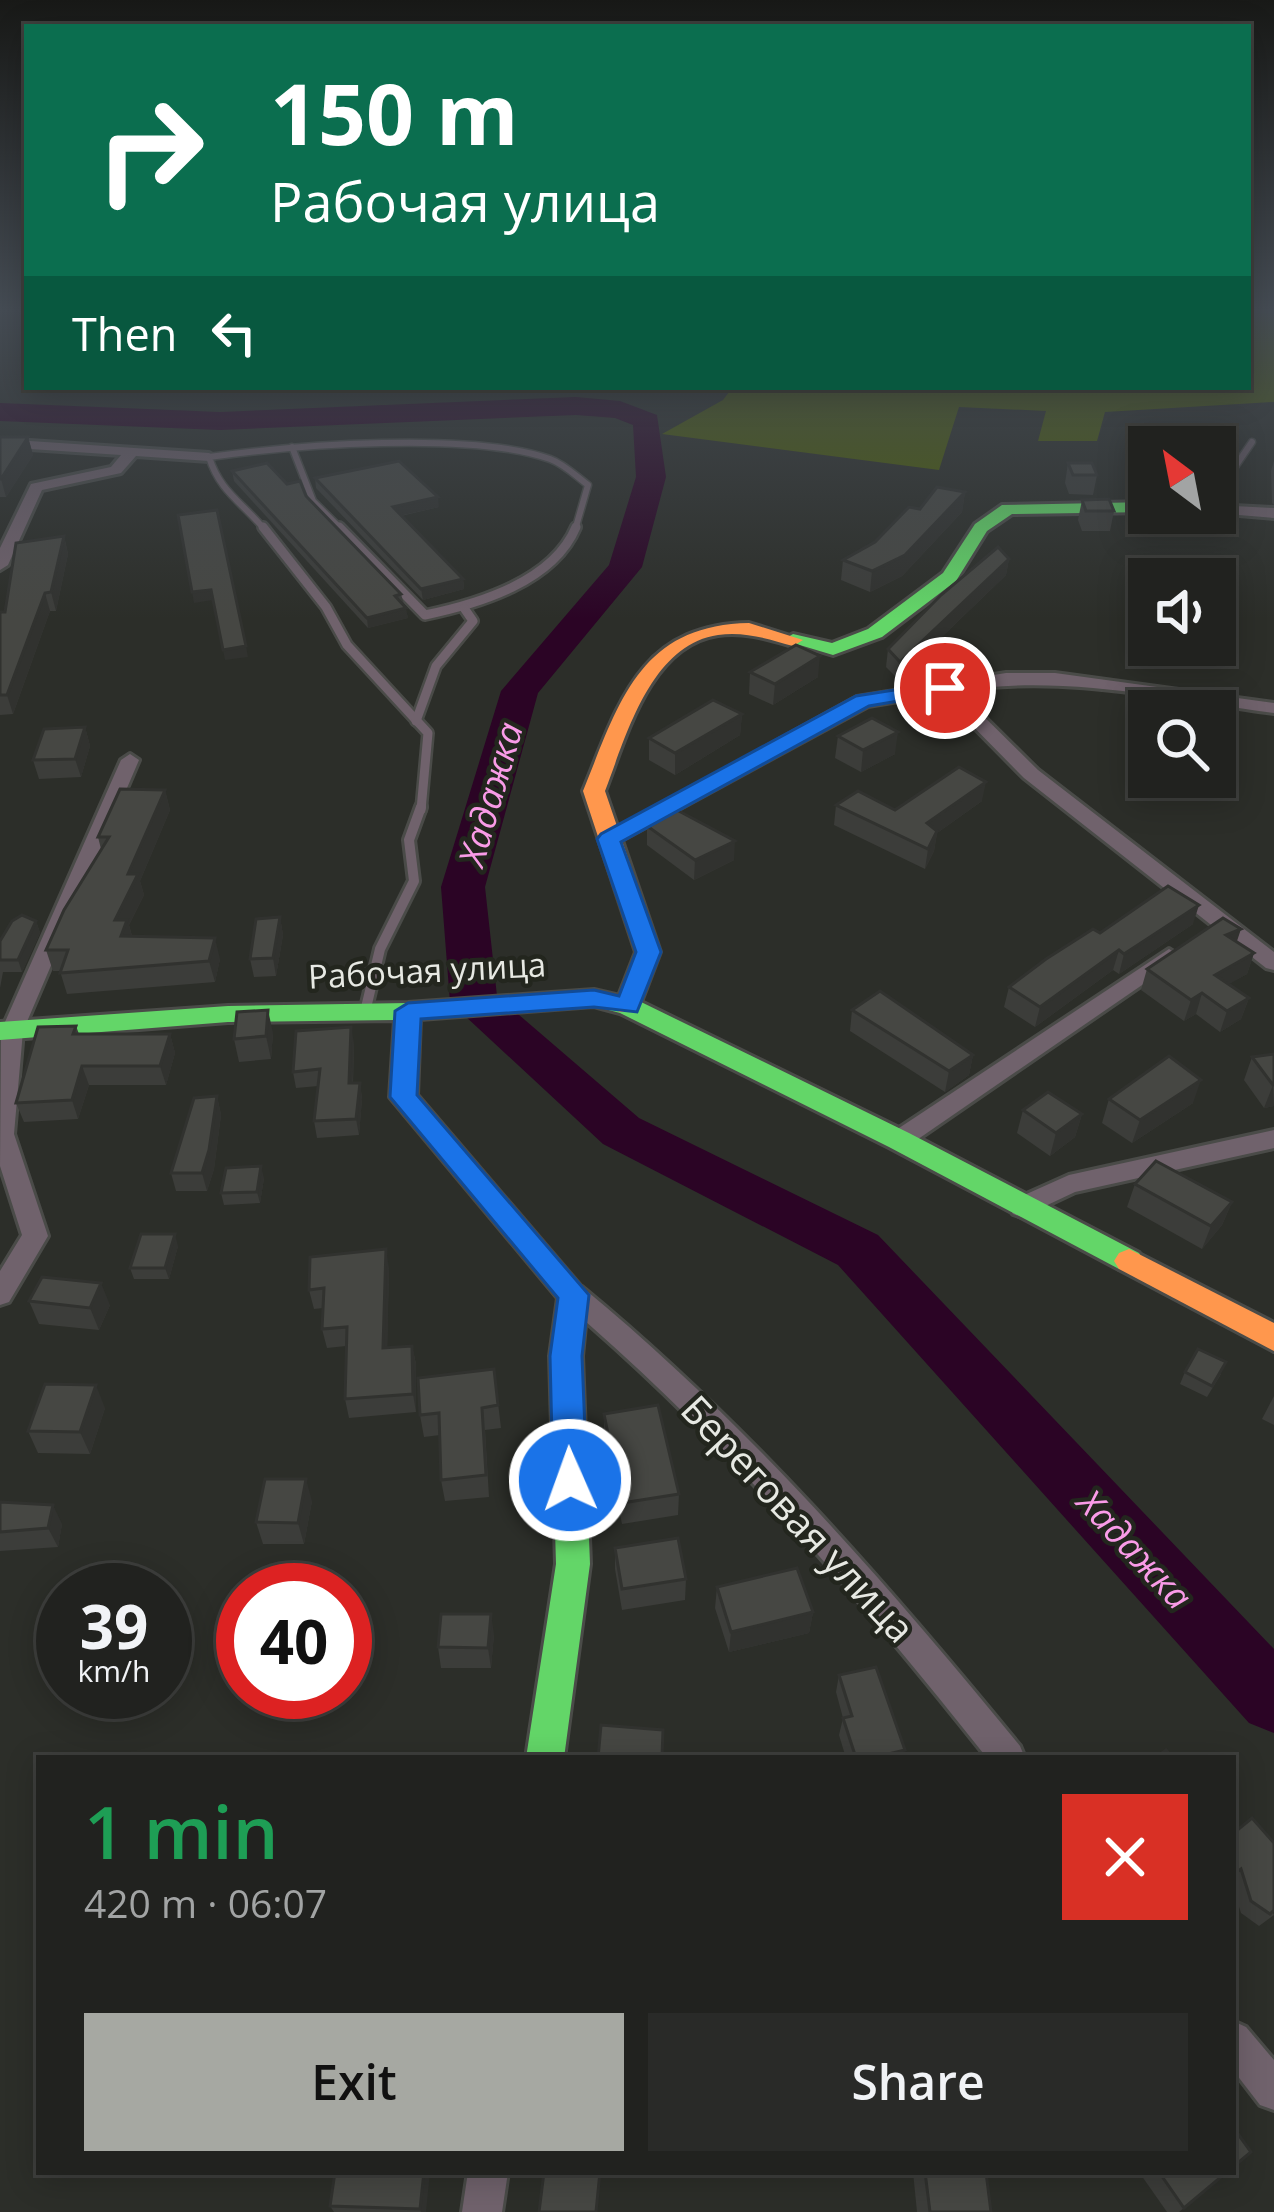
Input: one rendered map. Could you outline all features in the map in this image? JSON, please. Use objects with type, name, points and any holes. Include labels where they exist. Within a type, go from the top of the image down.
[{"type":"street","points":[[0,443],[208,457]]},
{"type":"street","points":[[0,565],[36,487],[116,470],[132,452]]},
{"type":"street","points":[[628,1006],[648,952],[594,791],[646,670],[686,634],[730,622],[823,650],[854,645],[958,570],[972,537],[990,517],[1008,509],[1044,506],[1128,508]]},
{"type":"street","points":[[1236,510],[1274,514]]},
{"type":"street","points":[[609,839],[863,701],[1006,678],[1055,678],[1274,707]]},
{"type":"street","points":[[945,688],[1203,933],[1274,963]]},
{"type":"street","points":[[0,1294],[35,1235],[2,1134],[6,1031],[130,760]]},
{"type":"street","points":[[898,1140],[1203,933]]},
{"type":"street","name":"Рабочая улица","points":[[6,1031],[594,998],[628,1006],[898,1140],[1274,1338]]},
{"type":"street","points":[[408,1011],[404,1097],[574,1295],[566,1356],[572,1564],[545,1755]]},
{"type":"street","points":[[1022,1207],[1069,1184],[1274,1139]]},
{"type":"street","name":"Береговая улица","points":[[574,1295],[627,1338],[866,1579],[1006,1755]]},
{"type":"street","points":[[1236,2043],[1274,2091]]},
{"type":"street","points":[[482,2212],[488,2175]]},
{"type":"lane","points":[[1236,465],[1252,442]]},
{"type":"lane","points":[[292,447],[313,501],[424,615],[464,608],[543,567],[571,540],[588,484],[555,460],[518,451],[433,445],[292,447],[237,449],[208,457],[218,485],[241,500],[326,608],[346,645],[428,733],[421,810],[409,840],[414,881],[380,949],[365,1012]]},
{"type":"lane","points":[[416,721],[427,683],[452,637],[472,621],[464,608]]},
{"type":"green space","points":[[699,413],[957,413],[939,470],[662,434]]},
{"type":"green space","points":[[1045,413],[1105,413],[1097,441],[1038,441]]},
{"type":"building","points":[[0,437],[28,437],[1,479],[0,479]]},
{"type":"building","points":[[399,461],[438,497],[393,507],[463,579],[421,589],[315,478]]},
{"type":"building","points":[[267,463],[287,484],[300,481],[306,496],[401,594],[395,596],[406,608],[367,618],[232,471]]},
{"type":"building","points":[[1068,463],[1092,463],[1097,475],[1073,475]]},
{"type":"building","points":[[937,487],[965,492],[905,555],[872,571],[843,560],[875,542],[909,507],[920,509]]},
{"type":"building","points":[[1109,499],[1114,511],[1086,511],[1082,500]]},
{"type":"building","points":[[217,510],[246,646],[223,650],[211,590],[192,592],[178,515]]},
{"type":"building","points":[[64,536],[51,592],[45,593],[7,695],[0,695],[0,612],[5,612],[16,543]]},
{"type":"building","points":[[998,547],[1009,559],[900,662],[888,649]]},
{"type":"building","points":[[796,645],[820,656],[775,684],[750,672]]},
{"type":"building","points":[[713,700],[742,714],[675,753],[649,738]]},
{"type":"building","points":[[872,718],[898,732],[863,750],[838,736]]},
{"type":"building","points":[[85,727],[75,759],[33,760],[44,729]]},
{"type":"building","points":[[959,767],[986,782],[927,823],[937,831],[928,849],[836,805],[858,791],[895,810]]},
{"type":"building","points":[[120,789],[165,790],[128,874],[138,874],[115,920],[127,920],[121,936],[215,938],[209,961],[60,973],[68,950],[46,950],[64,910],[109,837],[98,837]]},
{"type":"building","points":[[677,810],[735,841],[695,860],[647,826]]},
{"type":"building","points":[[1168,886],[1199,905],[1124,954],[1119,950],[1040,1007],[1009,987],[1093,929],[1100,933]]},
{"type":"building","points":[[22,915],[36,921],[18,960],[0,960],[0,941],[12,921]]},
{"type":"building","points":[[280,917],[273,958],[250,959],[256,919]]},
{"type":"building","points":[[1223,918],[1241,929],[1226,935],[1254,953],[1215,975],[1249,998],[1227,1011],[1202,993],[1191,1000],[1147,969]]},
{"type":"building","points":[[880,991],[973,1055],[949,1071],[852,1010]]},
{"type":"building","points":[[268,1010],[266,1036],[234,1039],[237,1012]]},
{"type":"building","points":[[76,1026],[73,1034],[170,1034],[160,1066],[82,1066],[72,1100],[16,1103],[38,1027]]},
{"type":"building","points":[[351,1027],[349,1083],[360,1083],[356,1119],[314,1121],[320,1069],[293,1072],[296,1031]]},
{"type":"building","points":[[1274,1054],[1274,1085],[1273,1085],[1252,1057]]},
{"type":"building","points":[[1169,1056],[1201,1080],[1140,1120],[1109,1099]]},
{"type":"building","points":[[1048,1092],[1082,1114],[1056,1133],[1023,1110]]},
{"type":"building","points":[[217,1096],[202,1173],[171,1173],[194,1098]]},
{"type":"building","points":[[1156,1161],[1232,1202],[1211,1226],[1135,1184]]},
{"type":"building","points":[[261,1166],[257,1192],[221,1193],[226,1168]]},
{"type":"building","points":[[141,1234],[175,1234],[165,1268],[130,1268]]},
{"type":"building","points":[[386,1249],[383,1348],[412,1346],[413,1394],[345,1399],[347,1327],[322,1329],[324,1288],[309,1290],[310,1257]]},
{"type":"building","points":[[42,1277],[101,1283],[90,1308],[29,1301]]},
{"type":"building","points":[[1198,1349],[1226,1362],[1212,1386],[1185,1372]]},
{"type":"building","points":[[494,1369],[498,1405],[482,1408],[486,1475],[441,1480],[439,1413],[420,1415],[418,1378]]},
{"type":"building","points":[[45,1384],[96,1385],[80,1432],[28,1431]]},
{"type":"building","points":[[658,1405],[679,1494],[622,1503],[604,1414]]},
{"type":"building","points":[[265,1479],[306,1479],[298,1523],[256,1522]]},
{"type":"building","points":[[0,1502],[53,1505],[48,1528],[0,1532]]},
{"type":"building","points":[[678,1538],[686,1579],[622,1589],[615,1548]]},
{"type":"building","points":[[797,1568],[813,1612],[731,1632],[717,1587]]},
{"type":"building","points":[[441,1614],[491,1614],[488,1648],[438,1647]]},
{"type":"building","points":[[876,1667],[905,1750],[855,1755],[843,1718],[852,1716],[839,1675]]},
{"type":"building","points":[[601,1725],[663,1730],[662,1755],[598,1755]]},
{"type":"building","points":[[1252,1818],[1274,1843],[1274,1910],[1270,1914],[1251,1901],[1241,1869],[1236,1873],[1236,1831]]},
{"type":"building","points":[[1236,2131],[1251,2152],[1236,2164]]},
{"type":"building","points":[[335,2175],[424,2175],[420,2209],[330,2206]]},
{"type":"building","points":[[544,2175],[600,2175],[596,2212],[539,2212]]},
{"type":"building","points":[[925,2175],[986,2175],[991,2212],[930,2212]]},
{"type":"building","points":[[1161,2175],[1223,2175],[1184,2208]]},
{"type":"waterway","name":"Хадажка","points":[[30,413],[220,421],[404,413]]},
{"type":"waterway","name":"Хадажка","points":[[628,413],[647,421],[651,477],[625,567],[520,691],[463,887],[474,1002],[621,1131],[858,1250],[1274,1699]]},
{"type":"traffic: fast","points":[[793,640],[833,649],[875,633],[950,577],[981,528],[1008,509],[1128,507]]},
{"type":"traffic: fast","points":[[0,1031],[228,1014],[408,1011],[594,998],[628,1006],[1129,1261]]},
{"type":"traffic: fast","points":[[408,1011],[403,1097],[573,1295],[566,1356],[573,1564],[545,1755]]},
{"type":"traffic: slow","points":[[628,1006],[648,952],[594,791],[624,719],[660,660],[684,640],[713,629],[749,628],[793,640]]},
{"type":"traffic: slow","points":[[1129,1261],[1274,1338]]},
{"type":"route","points":[[570,1480],[566,1356],[574,1295],[404,1097],[408,1011],[594,998],[628,1006],[648,952],[609,839],[863,701],[945,688]]}]
